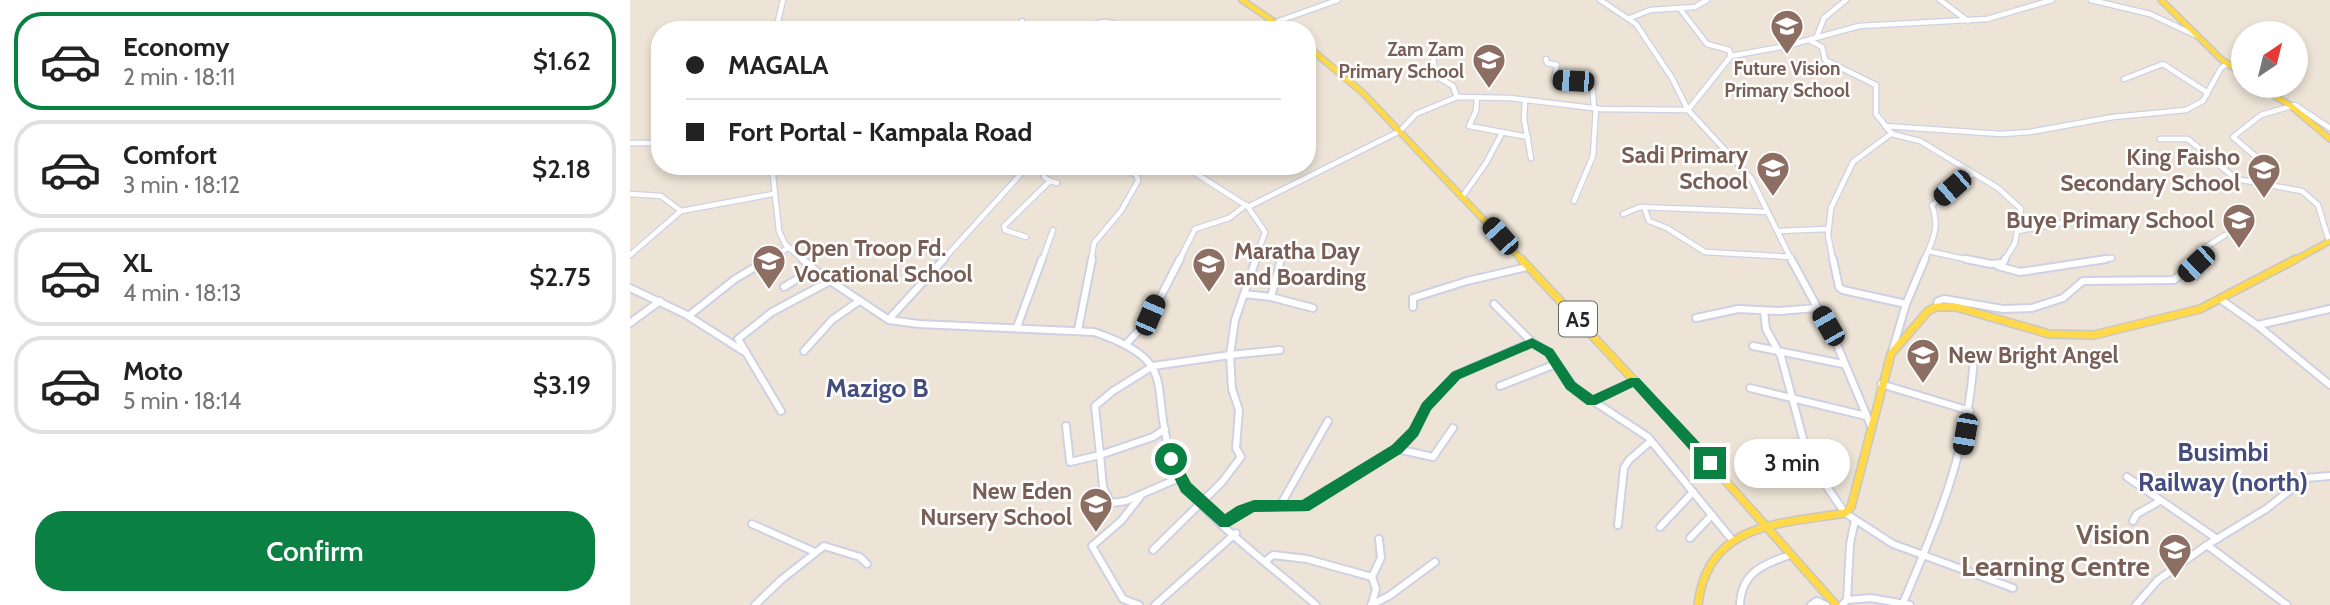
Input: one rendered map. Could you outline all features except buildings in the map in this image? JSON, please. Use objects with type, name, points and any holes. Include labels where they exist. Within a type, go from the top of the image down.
[{"type":"main road","points":[[1242,0],[1274,21]]},
{"type":"main road","points":[[2161,0],[2231,67]]},
{"type":"main road","name":"A5","points":[[1316,54],[1363,93],[1401,131],[1634,381],[1836,605]]},
{"type":"main road","points":[[2278,98],[2330,139]]},
{"type":"main road","points":[[1698,605],[1706,574],[1733,541],[1764,526],[1845,513],[1853,500],[1881,384],[1891,354],[1918,320],[1936,307],[1956,307],[2049,334],[2094,335],[2200,309],[2329,241]]},
{"type":"street","points":[[778,21],[783,0]]},
{"type":"street","points":[[1279,21],[1338,0]]},
{"type":"street","points":[[1600,0],[1630,18],[1672,78],[1688,110],[1751,178],[1835,340],[1871,426]]},
{"type":"street","points":[[1630,18],[1650,10],[1698,6],[1707,0]]},
{"type":"street","points":[[1817,36],[1824,18],[1846,0]]},
{"type":"street","points":[[1940,0],[1969,22]]},
{"type":"street","points":[[1688,110],[1731,57],[1786,46],[1817,36],[1887,23],[1969,22],[1987,19],[2052,0]]},
{"type":"street","points":[[2091,0],[2150,14],[2197,36]]},
{"type":"street","points":[[1680,9],[1707,44],[1729,50],[1731,57]]},
{"type":"street","points":[[1807,39],[1822,47],[1825,60],[1876,85],[1876,114],[1892,134],[1920,141],[1998,188],[2019,206],[2021,214],[2018,232],[2006,261],[1992,264]]},
{"type":"street","points":[[1433,57],[1436,76],[1453,86],[1457,97]]},
{"type":"street","points":[[1546,59],[1546,63],[1557,65],[1554,79],[1592,82],[1596,152],[1574,201]]},
{"type":"street","points":[[2124,79],[2163,64],[2208,93]]},
{"type":"street","points":[[1885,125],[1992,134],[2030,132],[2091,120],[2186,110],[2197,106],[2208,93],[2221,68],[2227,64]]},
{"type":"street","points":[[1316,172],[1401,131],[1416,114],[1457,97],[1595,108],[1688,110]]},
{"type":"street","points":[[1477,98],[1476,111],[1468,125],[1528,137]]},
{"type":"street","points":[[1525,101],[1524,119],[1531,158]]},
{"type":"street","points":[[2261,161],[2234,135],[2264,113],[2291,106],[2302,108],[2330,128]]},
{"type":"street","points":[[1895,127],[1892,134],[1853,162],[1831,208],[1827,229],[1839,287],[1906,304]]},
{"type":"street","points":[[1462,197],[1486,163],[1502,133]]},
{"type":"street","points":[[2160,139],[2190,140],[2225,173],[2236,179],[2306,192],[2316,201],[2329,241]]},
{"type":"street","points":[[630,143],[651,143]]},
{"type":"street","points":[[1891,354],[1937,220],[1932,205],[1973,174]]},
{"type":"street","points":[[772,175],[779,231],[788,248],[813,269],[889,320],[919,324],[1078,330],[1110,336],[1126,344],[1153,366],[1159,384],[1167,443],[1179,478],[1201,503],[1314,604]]},
{"type":"street","points":[[889,320],[1020,175]]},
{"type":"street","points":[[1044,175],[1057,183]]},
{"type":"street","points":[[1078,330],[1084,309],[1094,243],[1121,211],[1139,181],[1136,175]]},
{"type":"street","points":[[1153,550],[1162,538],[1201,503],[1241,457],[1236,448],[1239,410],[1232,389],[1230,355],[1235,320],[1265,232],[1247,206],[1198,175]]},
{"type":"street","points":[[1126,344],[1148,321],[1195,229],[1229,218],[1247,206],[1311,175]]},
{"type":"street","points":[[1026,237],[1005,230],[1004,226],[1050,181]]},
{"type":"street","points":[[630,194],[661,196],[681,211]]},
{"type":"street","points":[[630,255],[681,211],[773,194]]},
{"type":"street","points":[[1623,214],[1644,207],[1768,212]]},
{"type":"street","points":[[1644,207],[1649,222],[1667,228],[1705,252],[1791,257]]},
{"type":"street","points":[[2018,232],[2067,222]]},
{"type":"street","points":[[1779,231],[1827,229]]},
{"type":"street","points":[[1017,327],[1053,230]]},
{"type":"street","points":[[1936,307],[1938,301],[1944,299],[1996,310],[2030,308],[2064,298],[2083,281],[2174,280],[2196,264],[2206,247],[2225,235]]},
{"type":"street","points":[[691,314],[735,279],[788,248]]},
{"type":"street","points":[[1928,251],[2020,272],[2112,258]]},
{"type":"street","points":[[1271,297],[1283,253]]},
{"type":"street","points":[[1413,307],[1413,298],[1424,294],[1527,267]]},
{"type":"street","points":[[784,287],[813,269]]},
{"type":"street","points":[[781,411],[738,341],[772,312],[830,281]]},
{"type":"street","points":[[630,288],[660,301],[745,353]]},
{"type":"street","points":[[1244,294],[1271,297],[1314,308]]},
{"type":"street","points":[[2220,299],[2257,325],[2330,385]]},
{"type":"street","points":[[630,323],[660,301]]},
{"type":"street","points":[[804,351],[832,320],[859,301]]},
{"type":"street","points":[[1494,304],[1532,342],[1549,353],[1571,386],[1644,433],[1733,541]]},
{"type":"street","points":[[1696,318],[1738,309],[1764,311],[1817,308]]},
{"type":"street","points":[[2257,325],[2330,309]]},
{"type":"street","points":[[1764,311],[1769,338],[1780,352],[1813,470],[1845,513],[1893,544],[2012,588]]},
{"type":"street","points":[[1225,522],[1242,510],[1254,506],[1304,506],[1397,449],[1414,432],[1427,406],[1451,379],[1532,342]]},
{"type":"street","points":[[1753,346],[1843,364]]},
{"type":"street","points":[[1179,478],[1117,503],[1106,498],[1096,404],[1153,366],[1280,350]]},
{"type":"street","points":[[1855,520],[1845,603],[1871,598],[1906,604],[1923,556],[1948,501],[1961,458],[1970,411],[1974,355]]},
{"type":"street","points":[[1500,386],[1532,371],[1556,364]]},
{"type":"street","points":[[1592,401],[1634,381]]},
{"type":"street","points":[[1881,384],[1970,411]]},
{"type":"street","points":[[1751,388],[1828,410],[1866,416]]},
{"type":"street","points":[[1280,506],[1328,421]]},
{"type":"street","points":[[1066,426],[1070,462],[1153,438],[1165,429]]},
{"type":"street","points":[[1397,449],[1433,457],[1453,428]]},
{"type":"street","points":[[1153,438],[1167,443]]},
{"type":"street","points":[[1618,525],[1624,468],[1629,460],[1651,441]]},
{"type":"street","points":[[2146,605],[2138,602],[2158,580],[2207,545],[2266,509],[2306,478],[2330,476]]},
{"type":"street","points":[[2127,477],[2146,487],[2160,501],[2217,539]]},
{"type":"street","points":[[1660,527],[1693,492]]},
{"type":"street","points":[[1139,605],[1123,599],[1093,553],[1092,546],[1121,521],[1142,494]]},
{"type":"street","points":[[2133,521],[2137,514],[2160,501]]},
{"type":"street","points":[[1690,538],[1712,515]]},
{"type":"street","points":[[752,524],[815,552]]},
{"type":"street","points":[[1156,605],[1173,585],[1192,573],[1236,533]]},
{"type":"street","points":[[1371,604],[1376,589],[1372,577],[1381,558],[1379,539]]},
{"type":"street","points":[[2207,545],[2287,605]]},
{"type":"street","points":[[755,605],[824,546],[860,557],[867,564]]},
{"type":"street","points":[[1266,561],[1273,555],[1307,559],[1372,577]]},
{"type":"street","points":[[1740,605],[1740,588],[1752,571],[1790,555]]},
{"type":"street","points":[[1371,604],[1390,596],[1435,562]]},
{"type":"street","points":[[1811,605],[1817,601],[1826,605]]},
{"type":"place","name":"Future Vision Primary School","points":[[1787,56]]},
{"type":"place","name":"Zam Zam Primary School","points":[[1489,90]]},
{"type":"place","name":"Sadi Primary School","points":[[1773,198]]},
{"type":"place","name":"King Faisho Secondary School","points":[[2264,200]]},
{"type":"place","name":"Buye Primary School","points":[[2239,250]]},
{"type":"place","name":"Open Troop Fd. Vocational School","points":[[769,291]]},
{"type":"place","name":"Maratha Day and Boarding","points":[[1209,294]]},
{"type":"place","name":"New Bright Angel","points":[[1923,385]]},
{"type":"place","name":"New Eden Nursery School","points":[[1096,534]]},
{"type":"place","name":"Vision Learning Centre","points":[[2175,580]]},
{"type":"district","name":"Mazigo B","points":[[877,388]]},
{"type":"district","name":"Busimbi Railway (north)","points":[[2223,467]]},
{"type":"route","points":[[1171,459],[1186,488],[1225,522],[1242,510],[1254,506],[1304,506],[1397,449],[1414,432],[1427,406],[1456,375],[1532,342],[1549,353],[1571,386],[1592,401],[1634,381],[1710,463]]}]
